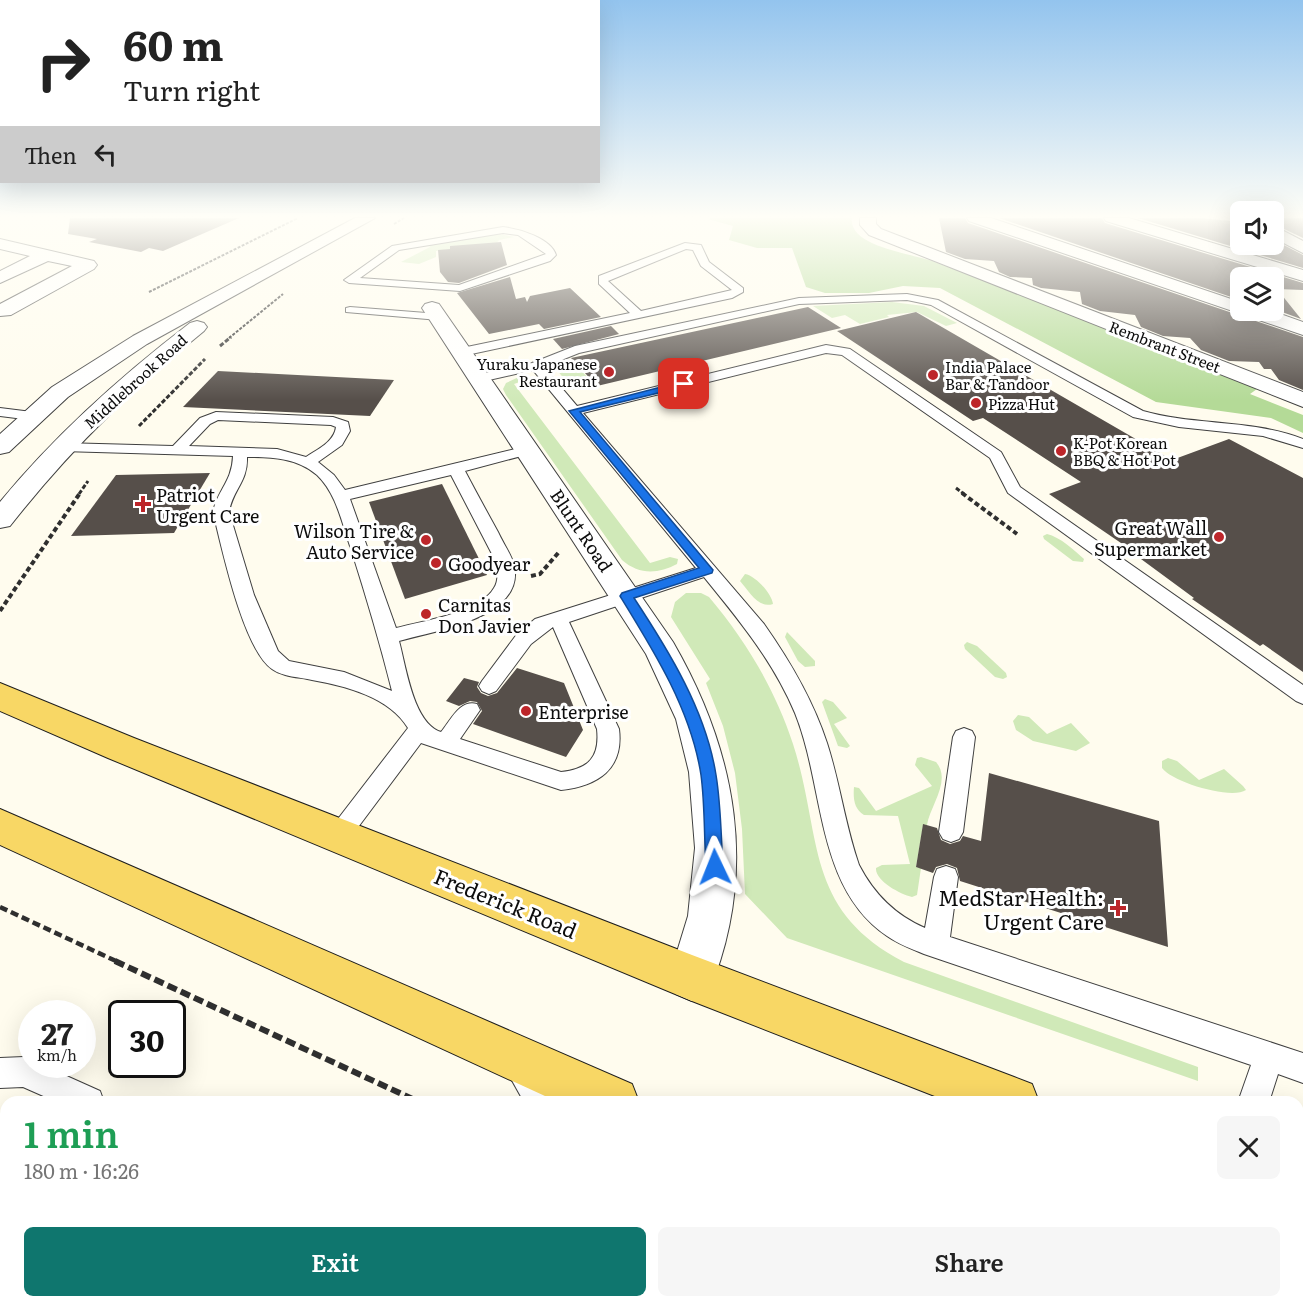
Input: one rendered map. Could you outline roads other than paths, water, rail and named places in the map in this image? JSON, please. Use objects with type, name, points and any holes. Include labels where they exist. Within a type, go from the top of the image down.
[{"type":"main road","name":"Frederick Road","points":[[0,696],[121,748],[692,978],[998,1096]]},
{"type":"main road","points":[[0,826],[600,1096]]},
{"type":"main road","points":[[0,852],[52,850]]},
{"type":"street","points":[[0,310],[4,311],[62,279]]},
{"type":"street","name":"Middlebrook Road","points":[[0,447],[60,393],[140,340],[257,279]]},
{"type":"street","name":"Middlebrook Road","points":[[0,520],[62,447],[165,351],[264,279]]},
{"type":"street","name":"Rembrant Street","points":[[995,279],[1303,400]]},
{"type":"street","points":[[1155,279],[1230,305]]},
{"type":"street","name":"Blunt Road","points":[[438,304],[462,352],[661,650],[684,695],[698,731],[709,775],[715,867],[711,914],[692,978]]},
{"type":"street","points":[[1280,321],[1303,329]]},
{"type":"lane","points":[[349,279],[438,304]]},
{"type":"lane","points":[[350,310],[438,304],[470,286],[490,279]]},
{"type":"lane","points":[[603,279],[603,282],[639,315]]},
{"type":"lane","points":[[462,352],[739,292],[738,288],[726,279]]},
{"type":"lane","points":[[480,378],[536,366],[575,350],[795,301],[914,297],[934,302],[1138,414],[1161,420],[1267,433],[1303,444]]},
{"type":"lane","points":[[574,411],[826,349],[846,352],[996,455],[1014,490],[1303,696]]},
{"type":"lane","points":[[536,366],[757,628],[778,658],[803,710],[826,779],[843,859],[856,888],[872,908],[895,927],[936,945],[1303,1068]]},
{"type":"lane","points":[[0,412],[32,416]]},
{"type":"lane","points":[[178,449],[205,421],[216,416],[333,421],[343,425],[344,432],[339,439],[308,462]]},
{"type":"lane","points":[[62,447],[277,453],[308,462],[326,474],[341,496],[389,637],[413,720],[339,835]]},
{"type":"lane","points":[[341,496],[528,450]]},
{"type":"lane","points":[[240,451],[241,466],[223,502],[222,512],[244,589],[269,654],[280,665],[368,688],[396,702],[429,737],[553,780],[579,779],[588,775],[602,763],[610,746],[609,729],[558,618]]},
{"type":"lane","points":[[389,637],[441,624],[487,606],[504,589],[507,577],[502,555],[456,469]]},
{"type":"lane","points":[[489,686],[535,628],[558,618],[707,570]]},
{"type":"lane","points":[[446,742],[470,710]]},
{"type":"lane","points":[[951,832],[964,737]]},
{"type":"lane","points":[[936,945],[946,877]]},
{"type":"lane","points":[[1256,1096],[1268,1057]]},
{"type":"lane","points":[[514,1058],[536,1096]]},
{"type":"lane","points":[[0,1072],[24,1072],[76,1096]]},
{"type":"place","name":"Yuraku Japanese Restaurant","points":[[609,372]]},
{"type":"place","name":"India Palace Bar & Tandoor","points":[[933,375]]},
{"type":"place","name":"Pizza Hut","points":[[976,403]]},
{"type":"place","name":"K-Pot Korean BBQ & Hot Pot","points":[[1061,451]]},
{"type":"place","name":"Patriot Urgent Care","points":[[143,504]]},
{"type":"place","name":"Great Wall Supermarket","points":[[1219,537]]},
{"type":"place","name":"Wilson Tire & Auto Service","points":[[426,540]]},
{"type":"place","name":"Goodyear","points":[[436,563]]},
{"type":"place","name":"Carnitas Don Javier","points":[[426,614]]},
{"type":"place","name":"Enterprise","points":[[526,711]]},
{"type":"place","name":"MedStar Health: Urgent Care","points":[[1118,908]]}]
